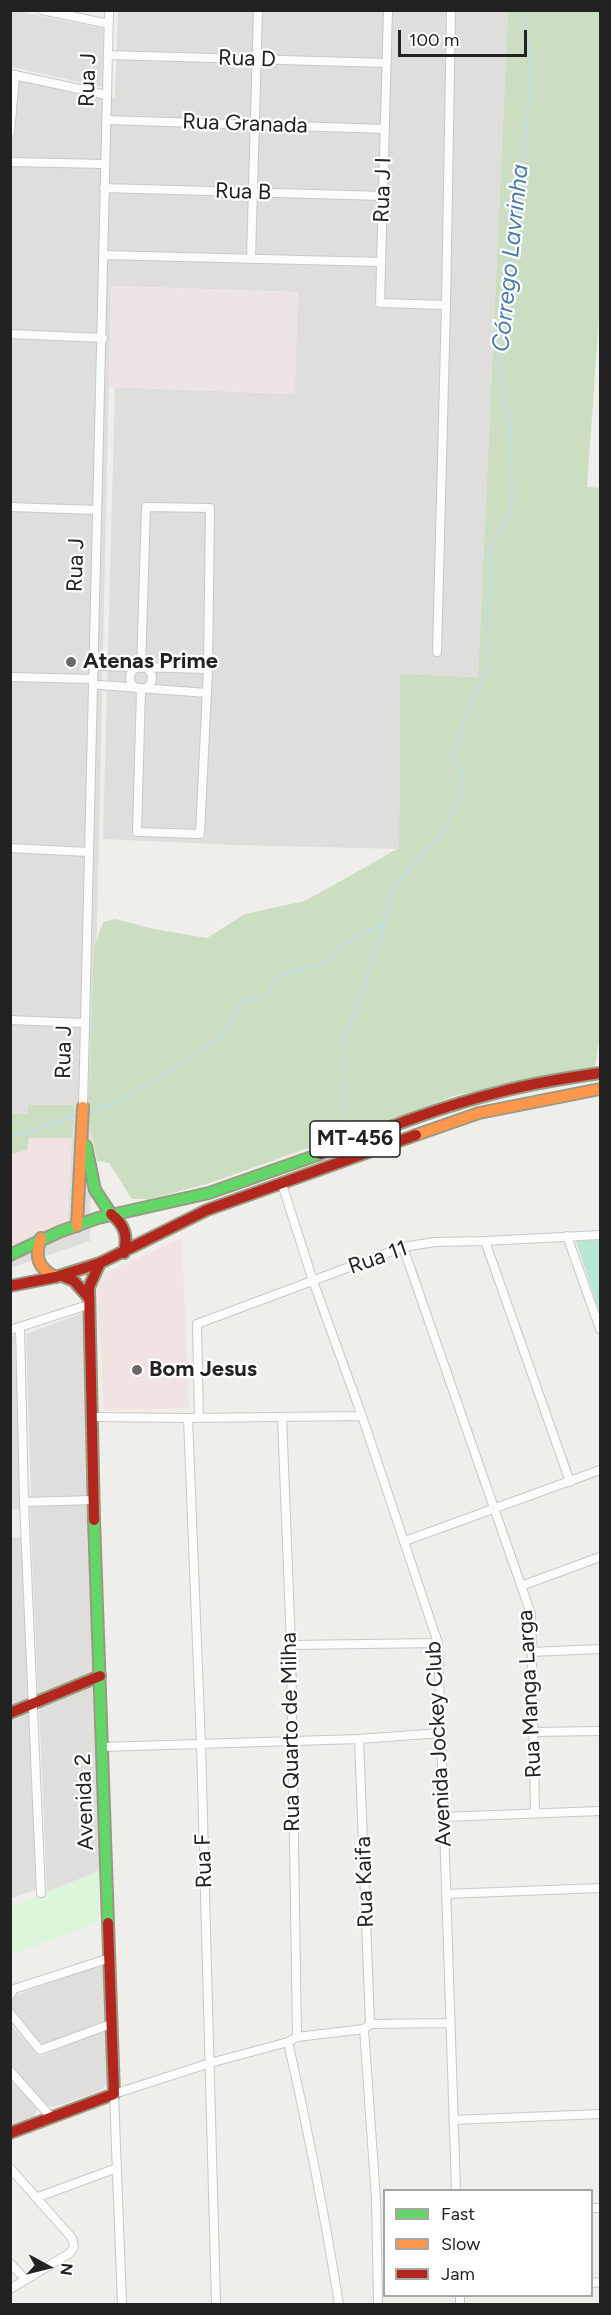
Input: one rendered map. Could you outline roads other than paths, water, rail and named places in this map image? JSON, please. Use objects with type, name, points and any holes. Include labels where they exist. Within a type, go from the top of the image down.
[{"type":"main road","name":"MT-456","points":[[10,1255],[41,1238],[111,1214],[209,1193],[450,1105],[520,1086],[600,1073]]},
{"type":"main road","name":"MT-456","points":[[10,1286],[59,1277],[100,1263],[207,1210],[479,1113],[600,1089]]},
{"type":"main road","name":"Rua J","points":[[77,1226],[82,1107]]},
{"type":"main road","name":"Rua J","points":[[82,1122],[93,1184],[98,1199],[126,1230],[127,1242],[124,1252]]},
{"type":"main road","points":[[41,1238],[37,1246],[38,1262],[42,1269],[59,1277],[71,1278],[78,1283],[89,1302]]},
{"type":"main road","name":"Avenida 2","points":[[100,1263],[92,1278],[89,1302],[93,1500],[114,2094]]},
{"type":"main road","points":[[10,1713],[100,1676]]},
{"type":"main road","points":[[10,2133],[114,2094]]},
{"type":"street","name":"Rua J","points":[[82,1107],[103,338],[104,165],[109,10]]},
{"type":"street","points":[[251,259],[258,10]]},
{"type":"street","name":"Rua J I","points":[[388,10],[380,303],[446,306]]},
{"type":"street","points":[[436,652],[446,306],[451,10]]},
{"type":"street","points":[[45,11],[109,24]]},
{"type":"street","name":"Rua D","points":[[108,56],[387,63]]},
{"type":"street","points":[[10,132],[13,74],[107,95]]},
{"type":"street","name":"Rua Granada","points":[[106,120],[385,129]]},
{"type":"street","points":[[10,162],[104,165]]},
{"type":"street","name":"Rua B","points":[[104,188],[383,196]]},
{"type":"street","points":[[103,255],[381,262]]},
{"type":"street","points":[[10,334],[103,338]]},
{"type":"street","points":[[10,507],[97,510]]},
{"type":"street","points":[[141,668],[146,507],[210,508],[208,669],[200,834],[137,832],[141,689]]},
{"type":"street","points":[[100,666],[208,669]]},
{"type":"street","points":[[141,668],[148,670],[151,681],[148,687],[141,689],[134,687],[130,678],[135,669],[141,668]]},
{"type":"street","points":[[10,676],[92,679]]},
{"type":"street","points":[[100,685],[207,693]]},
{"type":"street","points":[[10,848],[88,852]]},
{"type":"street","points":[[10,1020],[84,1023]]},
{"type":"street","name":"Avenida Jockey Club","points":[[282,1184],[438,1643],[456,2189]]},
{"type":"street","name":"Rua 11","points":[[199,1418],[197,1324],[403,1247],[435,1242],[600,1235]]},
{"type":"street","points":[[567,1236],[600,1329]]},
{"type":"street","points":[[484,1241],[570,1482]]},
{"type":"street","name":"Rua Manga Larga","points":[[403,1247],[531,1614],[535,1813]]},
{"type":"street","points":[[10,1330],[89,1302]]},
{"type":"street","points":[[20,1326],[24,1502],[41,1893]]},
{"type":"street","points":[[91,1417],[362,1416]]},
{"type":"street","name":"Rua Quarto de Milha","points":[[282,1417],[291,1645],[297,2037]]},
{"type":"street","name":"Rua F","points":[[188,1418],[201,1744],[216,2304]]},
{"type":"street","points":[[405,1541],[600,1470]]},
{"type":"street","points":[[24,1502],[93,1500]]},
{"type":"street","points":[[521,1586],[600,1557]]},
{"type":"street","points":[[291,1645],[438,1643]]},
{"type":"street","points":[[531,1652],[600,1649]]},
{"type":"street","points":[[533,1732],[600,1731]]},
{"type":"street","points":[[102,1748],[359,1739],[441,1733]]},
{"type":"street","name":"Rua Kaifa","points":[[359,1739],[378,2304]]},
{"type":"street","points":[[443,1817],[600,1811]]},
{"type":"street","points":[[446,1894],[600,1888]]},
{"type":"street","points":[[10,1995],[14,1989],[110,1958]]},
{"type":"street","points":[[10,2013],[40,2050],[111,2024]]},
{"type":"street","points":[[114,2094],[210,2063],[288,2042],[297,2037],[367,2027],[450,2023]]},
{"type":"street","points":[[288,2042],[323,2209],[339,2304]]},
{"type":"street","points":[[10,2071],[51,2117]]},
{"type":"street","name":"Avenida 2","points":[[114,2094],[122,2304]]},
{"type":"street","points":[[453,2120],[600,2114]]},
{"type":"street","points":[[10,2168],[72,2238],[74,2247],[70,2253],[10,2289]]},
{"type":"street","points":[[38,2197],[117,2169]]},
{"type":"street","points":[[10,2263],[25,2279]]},
{"type":"waterway","name":"Córrego Lavrinha","points":[[87,1112],[116,1102],[173,1069],[223,1035],[242,1001],[266,995],[279,976],[324,963],[346,943],[384,923],[392,889],[442,833],[459,803],[463,771],[453,758],[462,726],[487,668],[490,551],[512,506],[511,434],[500,371],[501,307],[517,206],[530,93],[530,52],[521,10]]},
{"type":"waterway","points":[[345,1127],[343,1040],[356,1010],[384,924]]},
{"type":"waterway","name":"Córrego Lavrinha","points":[[10,1135],[26,1133],[79,1114]]},
{"type":"place","name":"Atenas Prime","points":[[71,662]]},
{"type":"place","name":"Bom Jesus","points":[[137,1370]]}]
